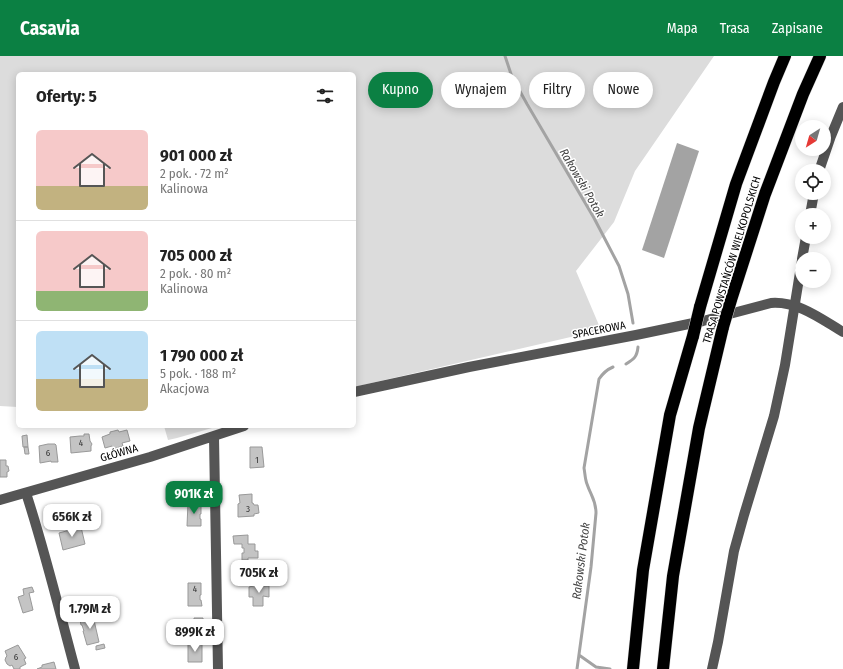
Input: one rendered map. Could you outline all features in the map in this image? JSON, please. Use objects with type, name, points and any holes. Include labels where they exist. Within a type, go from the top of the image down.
[{"type":"highway","name":"TRASA POWSTAŃCÓW WIELKOPOLSKICH","points":[[633,669],[643,570],[670,415],[736,184],[774,82],[786,56]]},
{"type":"highway","name":"TRASA POWSTAŃCÓW WIELKOPOLSKICH","points":[[663,669],[674,568],[699,428],[722,327],[765,194],[803,94],[820,56]]},
{"type":"street","points":[[822,164],[831,136],[843,107]]},
{"type":"street","points":[[712,669],[734,551],[774,416],[785,365],[797,288]]},
{"type":"street","name":"SPACEROWA","points":[[356,392],[469,367],[696,323],[771,303],[780,302],[794,305],[843,332]]},
{"type":"street","name":"GŁÓWNA","points":[[0,500],[150,457],[238,428]]},
{"type":"street","points":[[214,436],[218,669]]},
{"type":"street","points":[[26,493],[40,538],[75,669]]},
{"type":"shaded area","points":[[0,56],[714,56],[635,171],[614,222],[576,271],[601,330],[356,387],[356,72],[16,72],[16,407],[0,406]]},
{"type":"shaded area","points":[[677,143],[699,151],[664,258],[642,250]]},
{"type":"shaded area","points":[[165,428],[212,428],[177,438],[168,440]]},
{"type":"building","points":[[118,430],[119,432],[127,430],[130,441],[122,443],[123,446],[113,449],[112,446],[105,448],[102,437],[110,434],[110,432]]},
{"type":"building","points":[[84,434],[89,434],[92,444],[91,451],[71,453],[70,437],[84,436]]},
{"type":"building","points":[[27,435],[28,447],[23,447],[22,436]]},
{"type":"building","points":[[48,444],[56,445],[58,462],[51,461],[40,463],[39,446]]},
{"type":"building","points":[[24,447],[28,447],[29,454],[25,454]]},
{"type":"building","points":[[250,447],[262,447],[264,467],[250,468]]},
{"type":"building","points":[[0,460],[6,460],[6,466],[8,466],[9,471],[7,472],[7,477],[0,477]]},
{"type":"building","points":[[252,494],[252,503],[254,505],[258,505],[259,513],[254,514],[254,516],[238,517],[238,504],[240,503],[239,495]]},
{"type":"building","points":[[188,503],[201,503],[201,526],[187,526]]},
{"type":"building","points":[[81,527],[85,544],[63,550],[59,533]]},
{"type":"building","points":[[248,535],[248,544],[255,544],[255,551],[258,551],[258,558],[248,558],[248,560],[242,560],[244,548],[242,548],[242,544],[234,544],[233,536]]},
{"type":"building","points":[[188,583],[201,583],[200,600],[202,606],[188,606]]},
{"type":"building","points":[[253,585],[269,586],[269,597],[263,596],[263,606],[253,606],[253,597],[249,597],[249,587]]},
{"type":"building","points":[[32,587],[34,592],[29,593],[33,610],[23,613],[18,597],[24,595],[23,589]]},
{"type":"building","points":[[93,616],[99,642],[87,645],[80,620],[83,617]]},
{"type":"building","points":[[194,618],[203,618],[203,632],[194,632]]},
{"type":"building","points":[[104,644],[105,648],[96,650],[96,646]]},
{"type":"building","points":[[188,644],[202,644],[202,662],[188,662]]},
{"type":"building","points":[[18,645],[26,658],[24,659],[26,664],[20,667],[20,669],[14,669],[12,665],[10,666],[7,664],[5,660],[7,656],[5,651]]},
{"type":"building","points":[[54,662],[56,669],[37,669],[42,667],[42,665]]},
{"type":"waterway","name":"Rakowski Potok","points":[[505,56],[512,77],[594,218],[619,266],[628,294],[633,323]]},
{"type":"waterway","name":"Rakowski Potok","points":[[626,364],[635,357],[638,347]]},
{"type":"waterway","name":"Rakowski Potok","points":[[577,669],[591,567],[596,513],[594,501],[586,482],[584,468],[599,379],[608,369],[613,367]]},
{"type":"waterway","points":[[579,655],[596,667],[610,669]]}]
